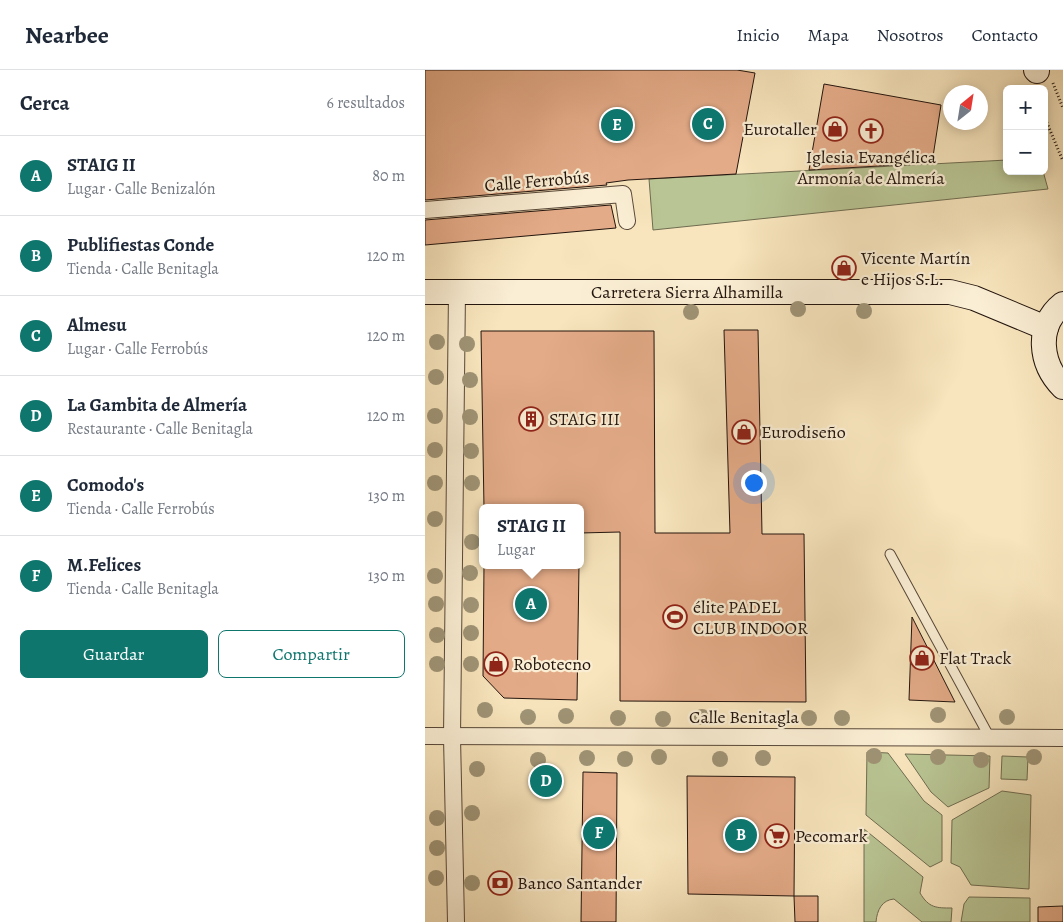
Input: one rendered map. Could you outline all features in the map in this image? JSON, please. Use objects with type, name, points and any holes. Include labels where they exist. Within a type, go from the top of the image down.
[{"type":"main road","name":"Carretera Sierra Alhamilla","points":[[425,292],[950,292],[974,298],[1046,328]]},
{"type":"main road","points":[[1063,304],[1052,316],[1043,340],[1047,366],[1063,387]]},
{"type":"street","name":"Calle Ferrobús","points":[[425,210],[623,194],[627,221]]},
{"type":"street","points":[[456,922],[452,737],[457,291]]},
{"type":"street","name":"Calle Benitagla","points":[[425,736],[1063,738]]},
{"type":"lane","points":[[890,554],[990,738]]},
{"type":"path","points":[[1040,72],[1063,108]]},
{"type":"path","points":[[1048,125],[1063,161]]},
{"type":"green space","points":[[1003,160],[1003,175],[1044,175],[1048,189],[653,230],[649,179]]},
{"type":"green space","points":[[867,752],[888,753],[924,801],[942,815],[942,861],[930,867],[866,815]]},
{"type":"green space","points":[[905,754],[990,756],[989,788],[948,807],[931,792]]},
{"type":"green space","points":[[1002,756],[1028,757],[1027,780],[1001,779]]},
{"type":"green space","points":[[1002,791],[1031,795],[1029,889],[971,885],[960,867],[951,863],[952,820]]},
{"type":"green space","points":[[864,829],[923,877],[920,893],[927,902],[937,907],[952,908],[951,922],[922,922],[894,899],[886,901],[881,906],[876,922],[864,922]]},
{"type":"green space","points":[[969,897],[1030,898],[1030,922],[961,922],[964,904]]},
{"type":"building","points":[[425,70],[737,70],[755,73],[736,174],[628,180],[606,183],[607,185],[425,200]]},
{"type":"building","points":[[824,84],[941,105],[932,163],[809,170]]},
{"type":"building","points":[[611,205],[616,228],[425,245],[425,220]]},
{"type":"building","points":[[724,330],[758,330],[762,534],[804,534],[806,702],[620,701],[620,532],[584,533],[584,504],[484,504],[481,331],[654,331],[655,533],[730,533]]},
{"type":"building","points":[[484,569],[579,569],[577,700],[504,698],[483,676]]},
{"type":"building","name":"Flat Track","points":[[912,617],[955,702],[909,700]]},
{"type":"building","points":[[583,772],[617,773],[616,922],[581,922]]},
{"type":"building","points":[[687,776],[795,777],[794,896],[688,894]]},
{"type":"building","points":[[794,896],[818,896],[818,922],[795,922]]},
{"type":"building","points":[[1063,906],[1063,922],[1038,922],[1038,907]]},
{"type":"place","name":"Almesu","points":[[708,124]]},
{"type":"place","name":"Comodo's","points":[[617,125]]},
{"type":"place","name":"Eurotaller","points":[[835,129]]},
{"type":"place","name":"Iglesia Evangélica Armonía de Almería","points":[[871,131]]},
{"type":"place","name":"Vicente Martín e Hijos S.L.","points":[[844,268]]},
{"type":"place","name":"STAIG III","points":[[531,419]]},
{"type":"place","name":"Eurodiseño","points":[[744,432]]},
{"type":"place","name":"STAIG II","points":[[531,604]]},
{"type":"place","name":"élite PADEL CLUB INDOOR","points":[[675,617]]},
{"type":"place","name":"Flat Track","points":[[922,658]]},
{"type":"place","name":"Robotecno","points":[[496,664]]},
{"type":"place","name":"La Gambita de Almería","points":[[546,781]]},
{"type":"place","name":"M.Felices","points":[[599,833]]},
{"type":"place","name":"Publifiestas Conde","points":[[741,835]]},
{"type":"place","name":"Pecomark","points":[[777,836]]},
{"type":"place","name":"Banco Santander","points":[[500,883]]}]
